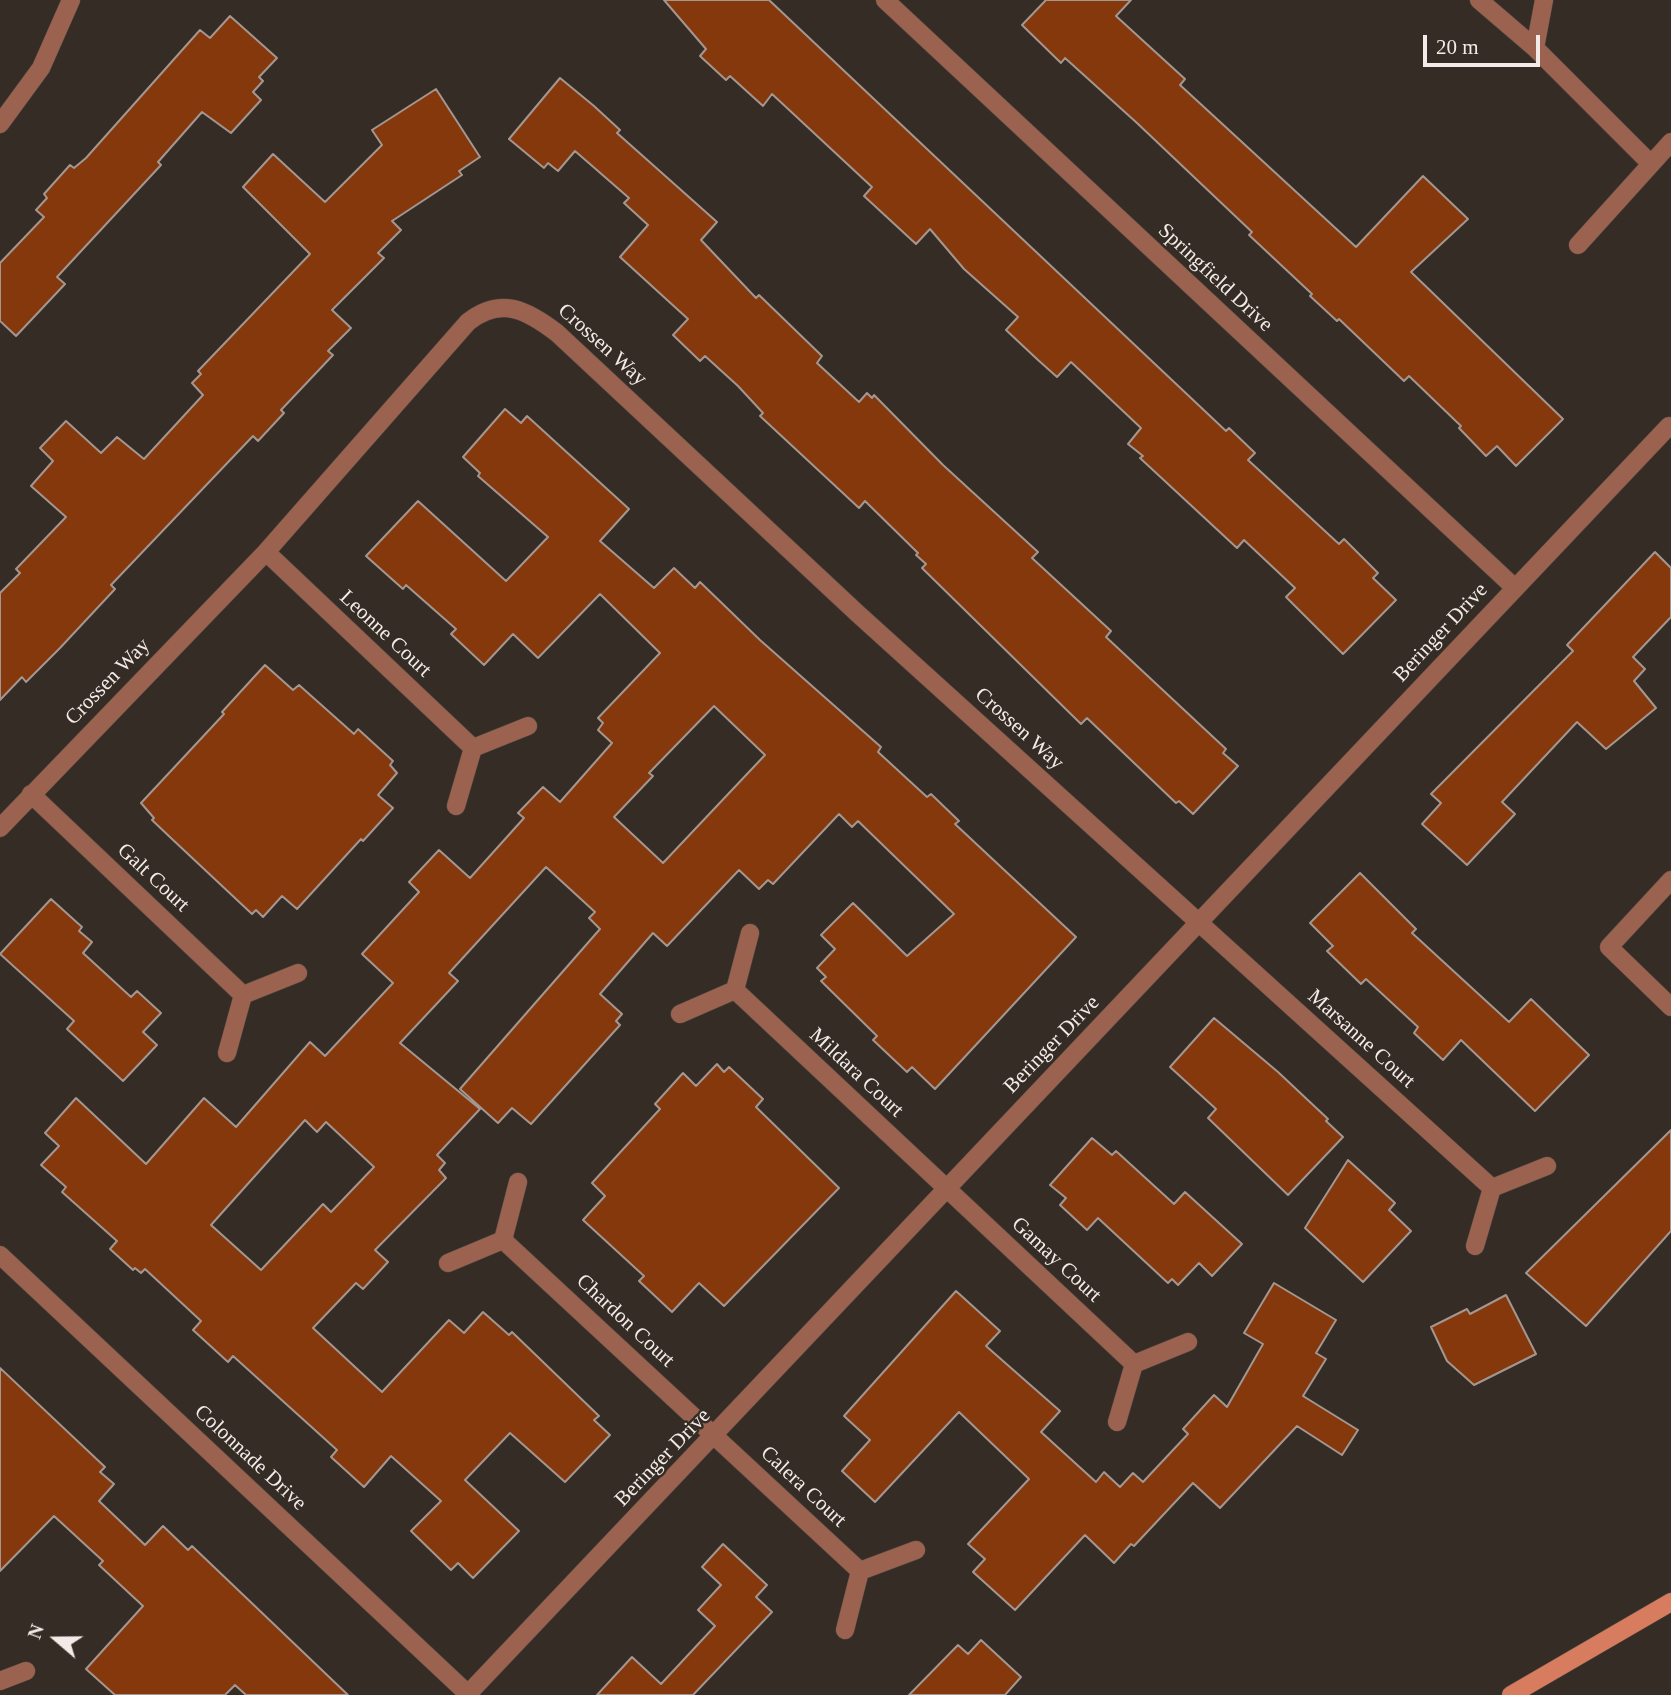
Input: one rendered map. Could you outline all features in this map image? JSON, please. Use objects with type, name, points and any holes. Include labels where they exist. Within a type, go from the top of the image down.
[{"type":"street","points":[[0,124],[41,68],[71,0]]},
{"type":"street","name":"Springfield Drive","points":[[885,0],[1515,588]]},
{"type":"street","points":[[1479,0],[1535,48],[1650,163]]},
{"type":"street","points":[[1535,48],[1544,0]]},
{"type":"street","points":[[1578,245],[1671,142]]},
{"type":"street","name":"Crossen Way","points":[[0,828],[266,552],[468,322],[484,310],[504,306],[538,318],[557,332],[857,613],[1200,923]]},
{"type":"street","name":"Beringer Drive","points":[[468,1694],[716,1436],[946,1189],[1669,426]]},
{"type":"street","name":"Leonne Court","points":[[266,552],[473,748]]},
{"type":"street","points":[[456,806],[473,748],[528,726]]},
{"type":"street","name":"Galt Court","points":[[31,794],[243,995]]},
{"type":"street","points":[[1671,880],[1608,947],[1671,1007]]},
{"type":"street","name":"Marsanne Court","points":[[1200,923],[1492,1188]]},
{"type":"street","points":[[680,1014],[735,990],[750,933]]},
{"type":"street","points":[[227,1053],[243,995],[298,973]]},
{"type":"street","name":"Mildara Court","points":[[735,990],[946,1189]]},
{"type":"street","points":[[1475,1246],[1492,1188],[1547,1166]]},
{"type":"street","points":[[447,1263],[503,1240],[518,1182]]},
{"type":"street","name":"Gamay Court","points":[[946,1189],[1134,1364]]},
{"type":"street","name":"Chardon Court","points":[[503,1240],[716,1436]]},
{"type":"street","name":"Colonnade Drive","points":[[0,1255],[468,1694]]},
{"type":"street","points":[[1117,1422],[1134,1364],[1188,1342]]},
{"type":"street","name":"Calera Court","points":[[716,1436],[860,1571]]},
{"type":"street","points":[[845,1630],[860,1571],[916,1550]]},
{"type":"street","points":[[1511,1695],[1671,1602]]},
{"type":"street","points":[[0,1681],[26,1671]]},
{"type":"building","points":[[664,0],[769,0],[1226,431],[1229,428],[1255,453],[1248,460],[1339,544],[1344,539],[1378,573],[1373,578],[1396,600],[1343,654],[1286,597],[1295,588],[1244,540],[1237,548],[1140,458],[1143,456],[1128,444],[1141,428],[1071,362],[1057,377],[1038,360],[1006,330],[1018,317],[964,269],[930,229],[916,244],[864,196],[872,187],[772,94],[763,106],[730,76],[726,80],[700,56],[706,49]]},
{"type":"building","points":[[1046,0],[1131,0],[1116,16],[1185,79],[1180,85],[1356,247],[1423,176],[1468,219],[1411,272],[1563,419],[1516,466],[1497,446],[1486,456],[1459,428],[1461,426],[1409,376],[1404,381],[1339,319],[1337,321],[1310,296],[1312,294],[1249,235],[1252,232],[1137,123],[1065,58],[1061,63],[1022,25]]},
{"type":"building","points":[[230,16],[277,58],[259,77],[263,81],[253,92],[261,100],[231,133],[202,112],[158,162],[161,165],[57,277],[65,284],[16,336],[0,321],[0,263],[44,217],[36,210],[47,198],[44,194],[70,165],[74,168],[86,158],[200,30],[210,38]]},
{"type":"building","points":[[560,78],[594,106],[620,130],[617,133],[717,222],[701,240],[756,298],[759,295],[822,356],[817,363],[859,402],[867,393],[872,398],[874,395],[943,465],[1038,552],[1032,558],[1111,631],[1106,637],[1226,749],[1223,753],[1238,766],[1193,814],[1179,801],[1176,803],[1087,718],[1081,724],[922,568],[926,564],[916,555],[918,553],[865,501],[859,508],[760,416],[763,413],[738,386],[705,356],[700,361],[673,335],[688,319],[620,257],[648,225],[624,203],[629,198],[575,151],[558,171],[548,163],[544,168],[509,139]]},
{"type":"building","points":[[436,89],[480,157],[459,171],[462,175],[392,221],[401,230],[378,253],[384,258],[332,310],[351,328],[328,351],[333,355],[281,410],[284,413],[258,441],[253,436],[111,585],[115,589],[60,648],[26,682],[22,677],[0,700],[0,593],[20,573],[16,569],[66,517],[31,486],[53,461],[40,448],[66,421],[101,453],[117,437],[144,459],[203,395],[192,383],[201,374],[198,371],[310,254],[243,187],[273,154],[325,202],[382,145],[372,130]]},
{"type":"building","points":[[505,409],[521,423],[527,416],[629,509],[600,541],[654,588],[674,568],[695,588],[700,582],[760,640],[881,747],[878,752],[927,797],[931,794],[959,821],[955,824],[1076,937],[935,1089],[912,1067],[907,1072],[873,1040],[877,1036],[821,981],[826,977],[817,968],[835,949],[821,935],[853,903],[907,956],[954,914],[858,821],[852,827],[839,814],[773,884],[768,880],[759,889],[739,870],[667,946],[653,933],[600,994],[622,1014],[616,1021],[620,1025],[531,1124],[512,1108],[498,1123],[460,1089],[600,929],[589,918],[595,912],[546,867],[449,973],[458,981],[400,1043],[480,1109],[437,1155],[445,1163],[439,1170],[446,1178],[375,1250],[388,1262],[363,1289],[356,1283],[313,1328],[382,1392],[449,1320],[464,1333],[483,1312],[509,1335],[512,1332],[599,1416],[594,1420],[610,1435],[565,1482],[510,1433],[465,1480],[519,1531],[473,1578],[458,1563],[451,1570],[411,1531],[441,1501],[391,1456],[364,1487],[331,1457],[337,1450],[233,1356],[228,1362],[193,1330],[201,1321],[145,1269],[141,1273],[135,1268],[133,1270],[110,1249],[117,1241],[62,1192],[66,1187],[41,1165],[59,1146],[45,1133],[76,1098],[146,1164],[204,1098],[236,1127],[310,1042],[325,1056],[393,983],[362,954],[419,892],[409,882],[439,850],[470,878],[524,818],[518,813],[543,787],[560,802],[612,743],[598,730],[603,723],[598,718],[660,653],[600,594],[538,658],[513,634],[484,665],[451,634],[456,629],[406,585],[403,589],[366,556],[418,501],[506,581],[548,537],[478,476],[480,473],[463,457]],"holes":[[[714,706],[765,755],[663,863],[614,817],[653,776],[649,773]],[[305,1120],[317,1132],[326,1122],[374,1167],[331,1212],[323,1204],[261,1270],[211,1225]]]},
{"type":"building","points":[[1655,552],[1671,568],[1671,617],[1633,657],[1645,669],[1634,681],[1656,708],[1606,749],[1577,722],[1502,802],[1515,814],[1467,865],[1422,824],[1441,803],[1431,794],[1573,651],[1567,645]]},
{"type":"building","points":[[265,665],[293,690],[299,685],[354,734],[358,729],[393,761],[390,765],[397,773],[378,795],[393,808],[363,841],[361,839],[297,909],[282,896],[263,917],[256,910],[252,914],[152,820],[154,818],[141,803],[224,714],[222,712]]},
{"type":"building","points":[[1360,873],[1416,929],[1412,933],[1509,1022],[1531,999],[1589,1055],[1535,1111],[1461,1040],[1443,1060],[1414,1033],[1418,1027],[1366,979],[1361,984],[1327,951],[1333,946],[1310,923]]},
{"type":"building","points":[[51,899],[82,927],[79,931],[92,942],[83,953],[131,997],[137,991],[161,1013],[143,1032],[157,1045],[123,1081],[67,1029],[74,1021],[0,954]]},
{"type":"building","points":[[1214,1018],[1278,1072],[1328,1119],[1326,1121],[1343,1137],[1288,1195],[1208,1118],[1216,1109],[1170,1067]]},
{"type":"building","points":[[717,1064],[724,1072],[729,1067],[763,1099],[756,1107],[839,1188],[724,1306],[699,1283],[672,1312],[639,1281],[644,1276],[583,1220],[605,1196],[592,1183],[660,1109],[655,1104],[683,1073],[696,1086]]},
{"type":"building","points":[[1671,1130],[1671,1231],[1586,1326],[1526,1273]]},
{"type":"building","points":[[1092,1138],[1112,1155],[1116,1151],[1174,1204],[1185,1192],[1242,1244],[1212,1276],[1199,1263],[1178,1285],[1172,1279],[1168,1283],[1098,1218],[1087,1230],[1060,1205],[1066,1198],[1050,1185]]},
{"type":"building","points":[[1348,1160],[1395,1203],[1389,1210],[1411,1231],[1363,1282],[1305,1228]]},
{"type":"building","points":[[1274,1283],[1336,1320],[1316,1353],[1326,1359],[1303,1396],[1358,1430],[1342,1455],[1297,1426],[1220,1508],[1193,1483],[1134,1546],[1131,1544],[1114,1563],[1085,1535],[1015,1610],[973,1572],[985,1559],[968,1544],[1029,1479],[959,1412],[875,1502],[842,1471],[870,1440],[844,1416],[956,1291],[1000,1331],[986,1346],[1060,1411],[1041,1432],[1096,1482],[1104,1472],[1120,1487],[1133,1473],[1143,1482],[1188,1434],[1183,1429],[1214,1395],[1227,1407],[1263,1344],[1244,1333]]},
{"type":"building","points":[[1506,1295],[1536,1354],[1474,1385],[1447,1361],[1431,1327],[1467,1309],[1470,1314]]},
{"type":"building","points":[[0,1368],[105,1467],[100,1472],[114,1484],[99,1501],[145,1545],[163,1526],[188,1550],[192,1546],[348,1695],[246,1695],[235,1685],[225,1695],[115,1695],[86,1669],[143,1606],[99,1565],[103,1561],[54,1516],[0,1571]]},
{"type":"building","points":[[723,1544],[767,1585],[756,1597],[772,1612],[693,1695],[597,1695],[632,1657],[661,1684],[715,1626],[698,1610],[721,1585],[702,1567]]},
{"type":"building","points":[[981,1640],[1021,1677],[1005,1695],[909,1695],[958,1645],[968,1654]]}]
